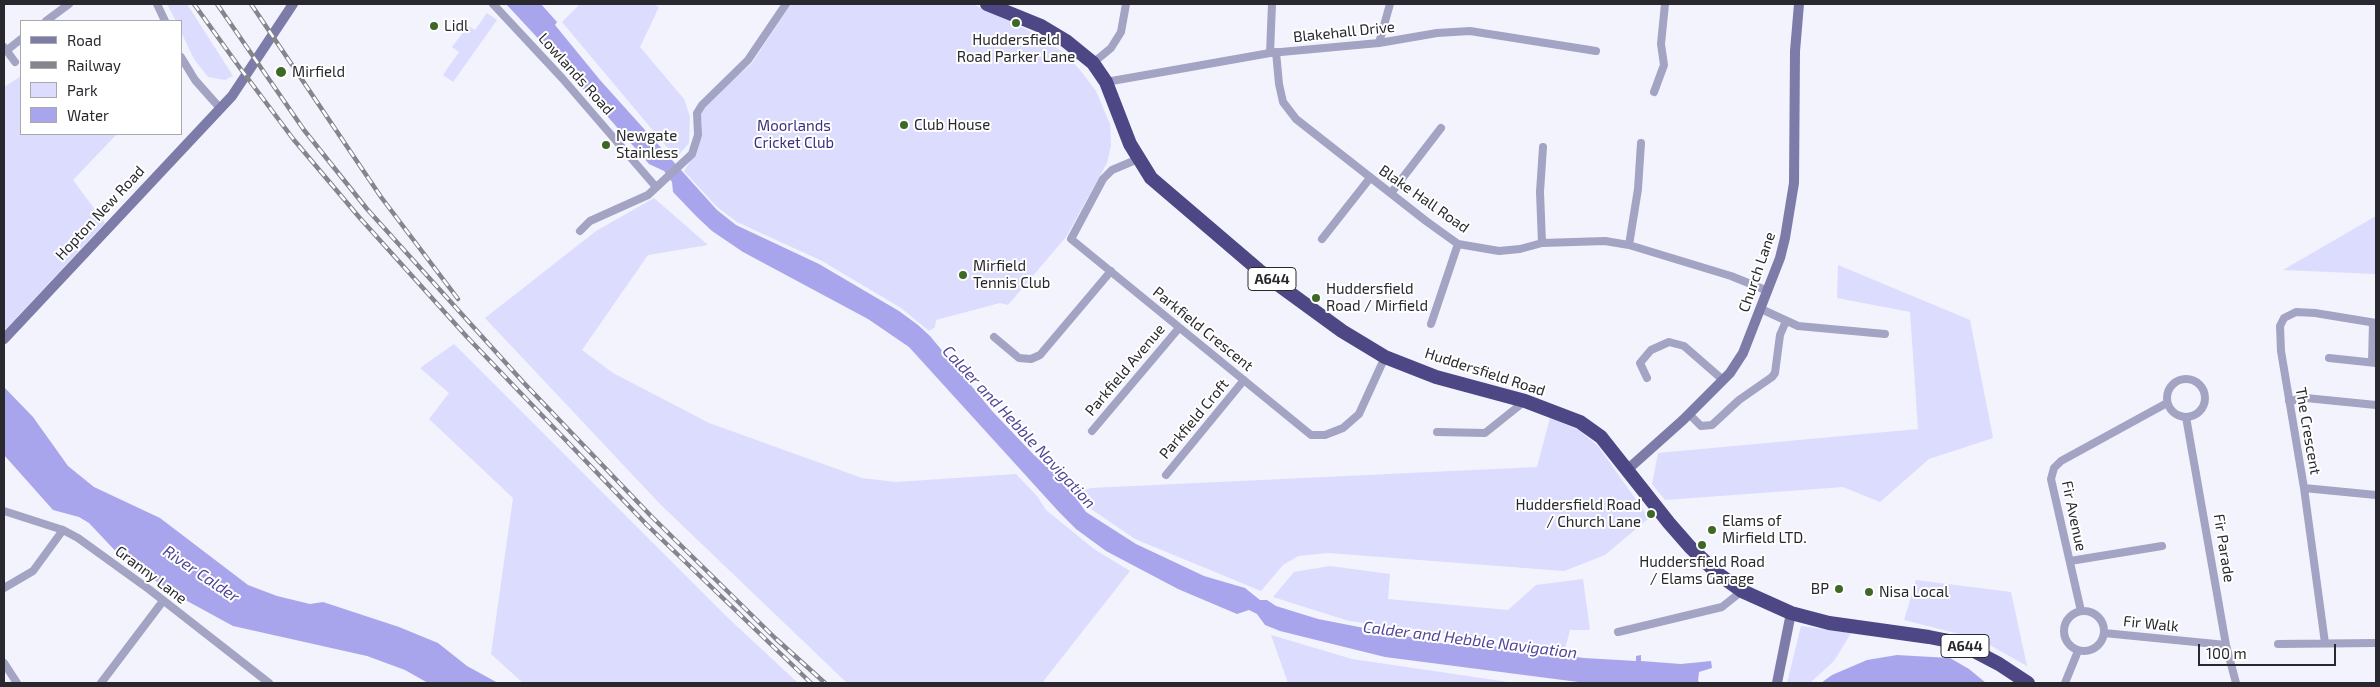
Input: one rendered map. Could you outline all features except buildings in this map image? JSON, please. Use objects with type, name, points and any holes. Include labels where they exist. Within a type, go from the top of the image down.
[{"type":"highway","name":"Huddersfield Road","points":[[987,4],[1042,26],[1066,41],[1093,63],[1106,82],[1130,144],[1151,178],[1262,272],[1327,321],[1385,357],[1436,377],[1525,401],[1580,422],[1601,437],[1690,547],[1717,573],[1742,592],[1791,613],[1829,622],[1959,643],[1999,664],[2028,683]]},
{"type":"street","points":[[47,20],[69,4]]},
{"type":"street","points":[[157,4],[165,20]]},
{"type":"street","name":"Hopton New Road","points":[[4,339],[219,107],[232,96],[293,4]]},
{"type":"street","name":"Lowlands Road","points":[[493,4],[562,78],[656,187]]},
{"type":"street","points":[[580,231],[590,221],[648,194],[692,154],[698,135],[696,113],[748,60],[786,4]]},
{"type":"street","points":[[1093,63],[1112,48],[1121,32],[1126,4]]},
{"type":"street","name":"Blake Hall Road","points":[[1272,4],[1273,53],[1278,84],[1283,102],[1296,119],[1370,178],[1458,244],[1499,251],[1520,249],[1542,243],[1605,241],[1629,245],[1731,276],[1768,291]]},
{"type":"street","points":[[1379,43],[1390,4]]},
{"type":"street","points":[[1654,92],[1664,65],[1661,44],[1665,4]]},
{"type":"street","name":"Church Lane","points":[[1627,470],[1690,414],[1723,380],[1743,353],[1768,291],[1785,238],[1794,183],[1795,51],[1799,4]]},
{"type":"street","name":"Blakehall Drive","points":[[1106,82],[1273,53],[1379,43],[1437,33],[1470,31],[1585,52],[1596,51]]},
{"type":"street","points":[[15,62],[5,49],[20,41]]},
{"type":"street","points":[[182,59],[195,80],[219,107]]},
{"type":"street","points":[[1391,193],[1441,128]]},
{"type":"street","points":[[1629,245],[1638,189],[1641,143]]},
{"type":"street","points":[[1542,243],[1540,192],[1544,147]]},
{"type":"street","name":"Parkfield Crescent","points":[[1138,158],[1112,170],[1103,180],[1071,239],[1311,435],[1325,436],[1343,428],[1359,414],[1385,357]]},
{"type":"street","points":[[1322,239],[1370,178]]},
{"type":"street","points":[[1431,324],[1458,244]]},
{"type":"street","points":[[994,337],[1019,358],[1031,359],[1040,355],[1111,272]]},
{"type":"street","points":[[1761,309],[1798,326],[1885,334]]},
{"type":"street","name":"The Crescent","points":[[2325,643],[2304,488],[2281,351],[2280,326],[2284,318],[2296,312],[2315,313],[2375,323]]},
{"type":"street","points":[[1690,414],[1701,426],[1709,426],[1739,400],[1772,378],[1775,373],[1780,335],[1786,321]]},
{"type":"street","points":[[2329,358],[2374,363],[2375,323]]},
{"type":"street","name":"Parkfield Avenue","points":[[1092,431],[1180,328]]},
{"type":"street","points":[[1647,378],[1640,363],[1651,350],[1669,342],[1684,346],[1723,380]]},
{"type":"street","points":[[2186,379],[2197,382],[2204,392],[2205,404],[2198,414],[2186,417],[2174,413],[2167,402],[2168,391],[2175,382],[2186,379]]},
{"type":"street","name":"Parkfield Croft","points":[[1166,475],[1244,380]]},
{"type":"street","points":[[2289,400],[2306,398],[2376,406]]},
{"type":"street","points":[[1437,432],[1485,433],[1525,401]]},
{"type":"street","name":"Fir Avenue","points":[[2081,611],[2051,479],[2054,468],[2061,461],[2167,402]]},
{"type":"street","name":"Fir Parade","points":[[2186,417],[2226,645],[2236,683]]},
{"type":"street","points":[[2304,488],[2376,495]]},
{"type":"street","name":"Granny Lane","points":[[4,511],[63,530],[78,538],[269,683]]},
{"type":"street","points":[[4,588],[33,571],[63,530]]},
{"type":"street","points":[[2070,561],[2162,546]]},
{"type":"street","points":[[1618,632],[1722,607],[1742,592]]},
{"type":"street","points":[[101,683],[163,601]]},
{"type":"street","points":[[2081,611],[2087,611],[2098,616],[2102,621],[2104,633],[2100,644],[2096,648],[2084,652],[2078,651],[2067,643],[2064,630],[2069,618],[2081,611]]},
{"type":"street","points":[[1777,683],[1791,613]]},
{"type":"street","name":"Fir Walk","points":[[2104,633],[2226,645]]},
{"type":"street","points":[[2278,644],[2376,643]]},
{"type":"street","points":[[2066,683],[2078,651]]},
{"type":"street","points":[[4,663],[16,683]]},
{"type":"green space","points":[[167,4],[187,4],[233,76],[225,80],[208,77],[194,59],[182,34],[182,20],[175,20]]},
{"type":"green space","points":[[580,4],[654,4],[659,7],[640,47],[684,99],[690,117],[689,143],[676,158],[562,22]]},
{"type":"green space","name":"Moorlands Cricket Club","points":[[791,4],[973,4],[1038,35],[1064,53],[1096,91],[1110,124],[1111,145],[1107,163],[1066,237],[1008,305],[1000,303],[936,320],[935,327],[929,331],[901,308],[822,261],[737,222],[716,206],[684,171],[695,154],[700,136],[702,123],[699,114],[712,98],[752,63]]},
{"type":"green space","points":[[487,13],[497,20],[453,82],[443,75],[459,52],[452,47],[468,26],[475,30]]},
{"type":"green space","points":[[20,77],[20,135],[116,135],[73,180],[105,223],[4,331],[4,87]]},
{"type":"green space","points":[[654,198],[708,245],[648,255],[582,350],[613,373],[709,423],[862,478],[896,482],[1016,474],[1037,496],[1046,510],[1094,549],[1130,571],[1042,683],[847,683],[660,504],[485,318],[596,231]]},
{"type":"green space","points":[[2376,216],[2376,274],[2283,270]]},
{"type":"green space","points":[[1838,265],[1970,320],[1993,438],[1929,459],[1880,502],[1843,487],[1665,500],[1652,484],[1658,453],[1918,429],[1910,312],[1837,298]]},
{"type":"green space","points":[[454,344],[727,617],[798,683],[523,683],[491,654],[513,498],[429,419],[449,393],[420,368]]},
{"type":"green space","points":[[1550,418],[1579,430],[1598,446],[1649,518],[1605,555],[1564,571],[1328,553],[1298,556],[1283,565],[1261,591],[1135,539],[1091,509],[1077,493],[1091,488],[1537,467]]},
{"type":"green space","points":[[1330,566],[1390,574],[1388,599],[1508,610],[1536,585],[1583,579],[1590,630],[1570,630],[1565,649],[1349,621],[1273,597],[1294,572]]},
{"type":"green space","points":[[1916,580],[2011,592],[2027,666],[1979,639],[1904,620]]},
{"type":"green space","points":[[1801,626],[1851,633],[1834,661],[1810,683],[1787,683]]},
{"type":"green space","points":[[1271,635],[1352,659],[1515,683],[1288,683]]},
{"type":"water","points":[[506,4],[541,4],[557,22],[555,25],[600,80],[717,210],[736,225],[819,264],[899,311],[918,325],[930,336],[993,412],[1034,455],[1065,483],[1086,512],[1136,544],[1204,576],[1245,588],[1260,600],[1267,600],[1276,606],[1318,619],[1446,644],[1477,644],[1584,658],[1636,661],[1636,656],[1641,655],[1641,661],[1681,664],[1711,661],[1712,668],[1699,672],[1698,681],[1701,683],[1586,683],[1385,657],[1280,631],[1265,625],[1257,614],[1249,610],[1237,614],[1178,589],[1106,551],[1076,529],[1059,512],[909,347],[868,319],[743,252],[712,231],[673,192],[672,182],[664,171],[649,164],[560,62]]},
{"type":"water","name":"River Calder","points":[[4,387],[33,417],[68,466],[94,487],[160,518],[248,585],[277,596],[310,604],[323,602],[399,627],[438,643],[467,666],[498,683],[428,683],[405,670],[367,656],[233,626],[178,596],[122,558],[89,523],[79,517],[53,510],[4,455]]},
{"type":"water","points":[[1897,655],[1950,658],[1969,669],[1986,683],[1821,683],[1832,675],[1867,660]]},
{"type":"railway","points":[[194,4],[294,140],[359,217],[467,337],[647,525],[811,683]]},
{"type":"railway","points":[[217,4],[304,130],[367,209],[523,382],[651,516],[775,638],[825,683]]},
{"type":"railway","points":[[251,4],[381,197],[458,299]]},
{"type":"place","name":"Huddersfield Road Parker Lane","points":[[1016,23]]},
{"type":"place","name":"Lidl","points":[[434,26]]},
{"type":"place","name":"Mirfield","points":[[281,72]]},
{"type":"place","name":"Club House","points":[[904,125]]},
{"type":"place","name":"Newgate Stainless","points":[[606,145]]},
{"type":"place","name":"Mirfield Tennis Club","points":[[963,275]]},
{"type":"place","name":"Huddersfield Road / Mirfield","points":[[1316,298]]},
{"type":"place","name":"Huddersfield Road / Church Lane","points":[[1651,514]]},
{"type":"place","name":"Elams of Mirfield LTD.","points":[[1712,530]]},
{"type":"place","name":"Huddersfield Road / Elams Garage","points":[[1702,545]]},
{"type":"place","name":"BP","points":[[1839,589]]},
{"type":"place","name":"Nisa Local","points":[[1869,592]]},
{"type":"water label","name":"Calder and Hebble Navigation","points":[[1019,427]]},
{"type":"water label","name":"Calder and Hebble Navigation","points":[[1470,640]]}]
